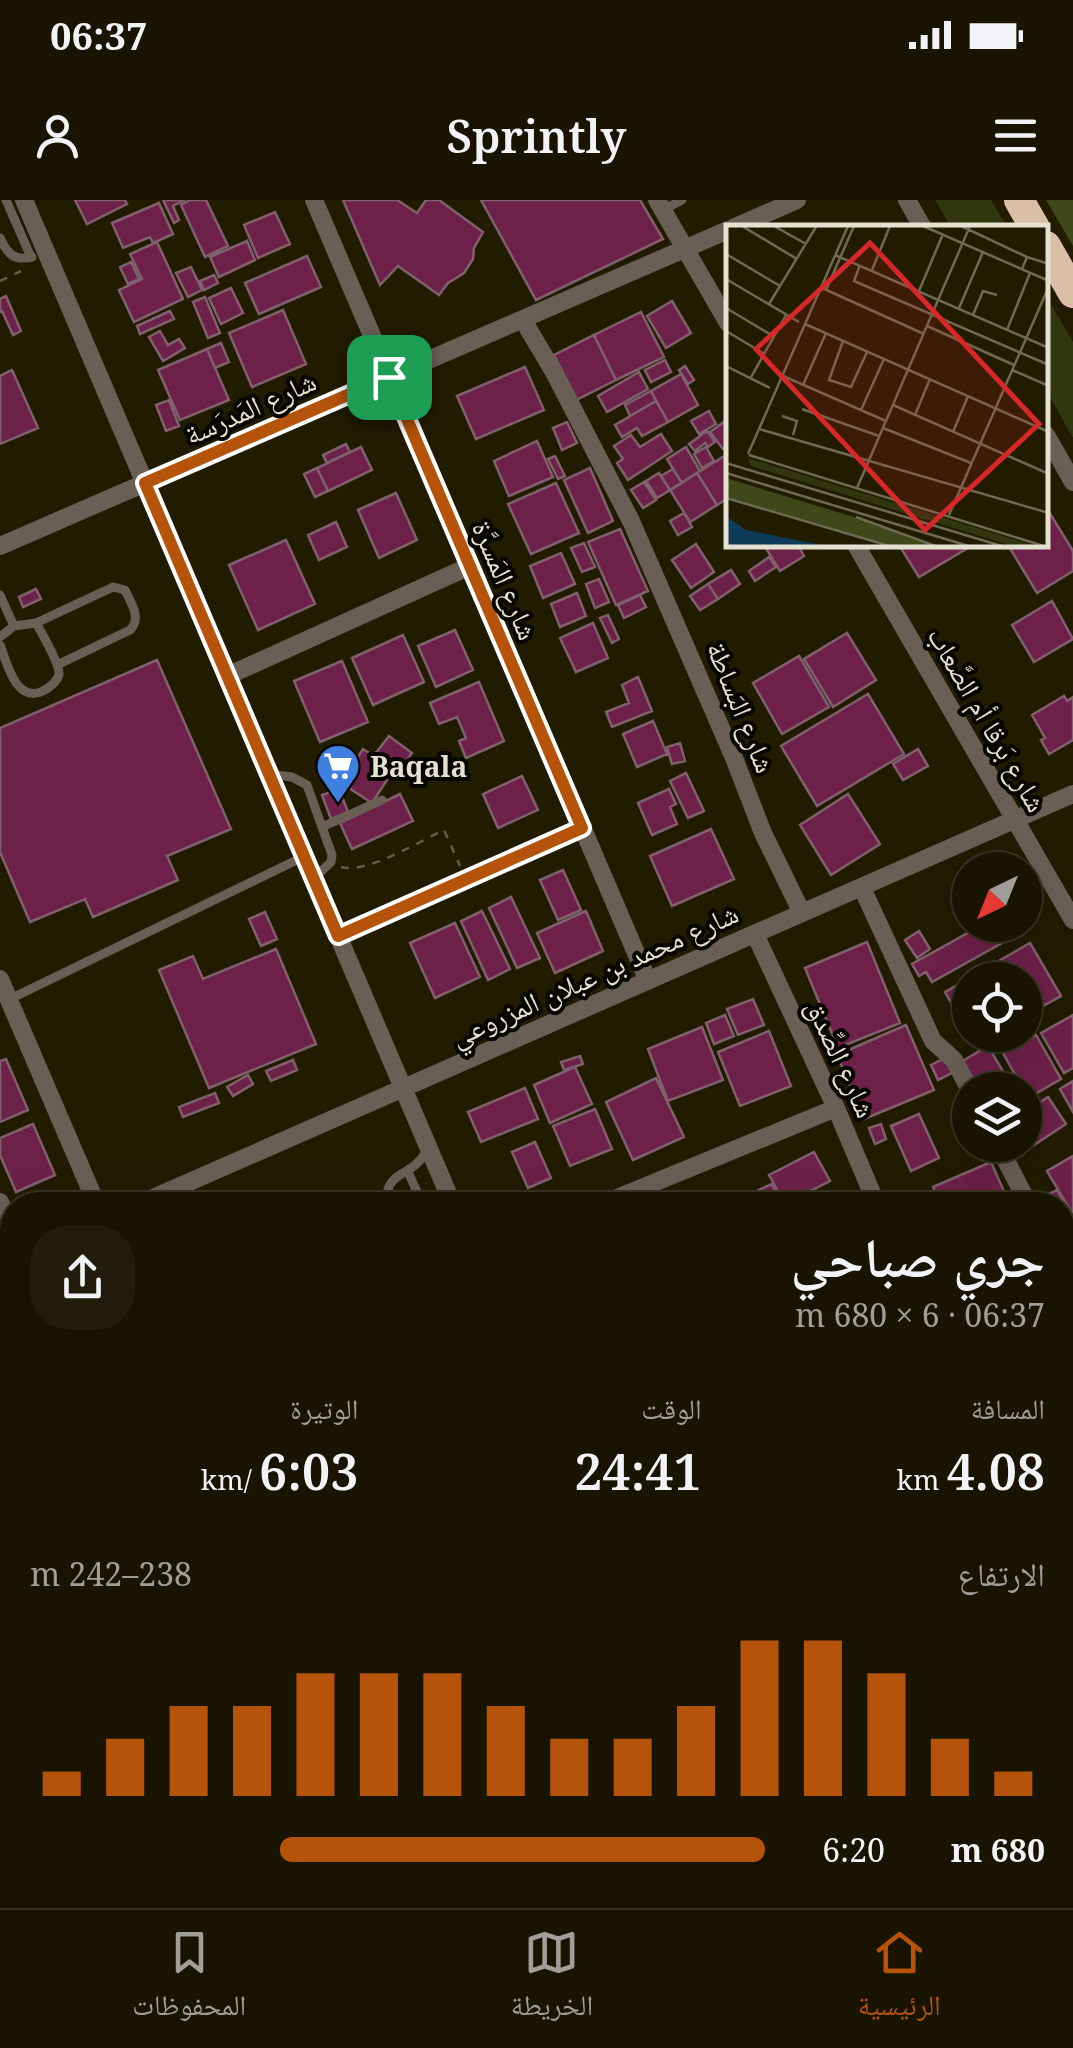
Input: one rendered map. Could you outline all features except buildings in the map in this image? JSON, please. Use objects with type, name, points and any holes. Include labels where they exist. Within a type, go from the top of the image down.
[{"type":"highway","points":[[1019,200],[1033,225]]},
{"type":"highway","points":[[1048,249],[1073,293]]},
{"type":"street","points":[[24,200],[39,255],[145,483],[447,1192]]},
{"type":"street","name":"شارع المَدرَسة","points":[[737,225],[796,200]]},
{"type":"street","points":[[907,200],[921,225]]},
{"type":"street","name":"شارع المَسرَّة","points":[[317,201],[648,980]]},
{"type":"street","points":[[660,205],[726,320]]},
{"type":"street","name":"شارع المَدرَسة","points":[[0,546],[726,230]]},
{"type":"street","name":"شارع البَساطة","points":[[523,320],[631,521],[763,834],[802,913]]},
{"type":"street","points":[[1048,438],[1073,482]]},
{"type":"street","name":"شارع بَرقا أم الصَّعاب","points":[[858,548],[1073,920]]},
{"type":"street","points":[[228,676],[470,566]]},
{"type":"street","name":"شارع محمد بن عبلان المزروعي","points":[[173,1192],[1073,794]]},
{"type":"street","points":[[338,936],[582,828]]},
{"type":"street","points":[[862,888],[934,1042],[954,1060],[960,1072]]},
{"type":"street","name":"شارع الصِّدق","points":[[755,934],[872,1192]]},
{"type":"street","points":[[0,979],[92,1192]]},
{"type":"street","points":[[632,1192],[836,1108]]},
{"type":"street","points":[[1007,1162],[1022,1192]]},
{"type":"lane","points":[[0,238],[5,249],[20,260],[39,255],[6,200]]},
{"type":"lane","points":[[660,205],[682,200]]},
{"type":"lane","points":[[0,637],[14,626],[36,622],[113,587],[125,590],[136,615],[134,626],[57,665]]},
{"type":"lane","points":[[0,595],[14,626]]},
{"type":"lane","points":[[0,645],[14,679],[25,692],[47,689],[59,674],[36,622]]},
{"type":"lane","points":[[0,686],[14,679]]},
{"type":"lane","points":[[269,774],[304,782],[332,856],[314,878]]},
{"type":"lane","points":[[322,827],[382,800]]},
{"type":"lane","points":[[9,1000],[304,856]]},
{"type":"lane","points":[[389,1192],[397,1176],[420,1164],[428,1148]]},
{"type":"lane","points":[[408,1172],[417,1192]]},
{"type":"path","points":[[330,862],[358,869],[444,830],[467,880]]},
{"type":"green space","points":[[935,200],[991,200],[1006,225],[950,225]]},
{"type":"green space","points":[[1046,200],[1073,200],[1073,246]]},
{"type":"green space","points":[[1048,298],[1073,342],[1073,438],[1048,394]]},
{"type":"place","name":"Baqala","points":[[338,804]]},
{"type":"route","points":[[389,377],[582,828],[338,936],[145,483],[389,377]]}]
